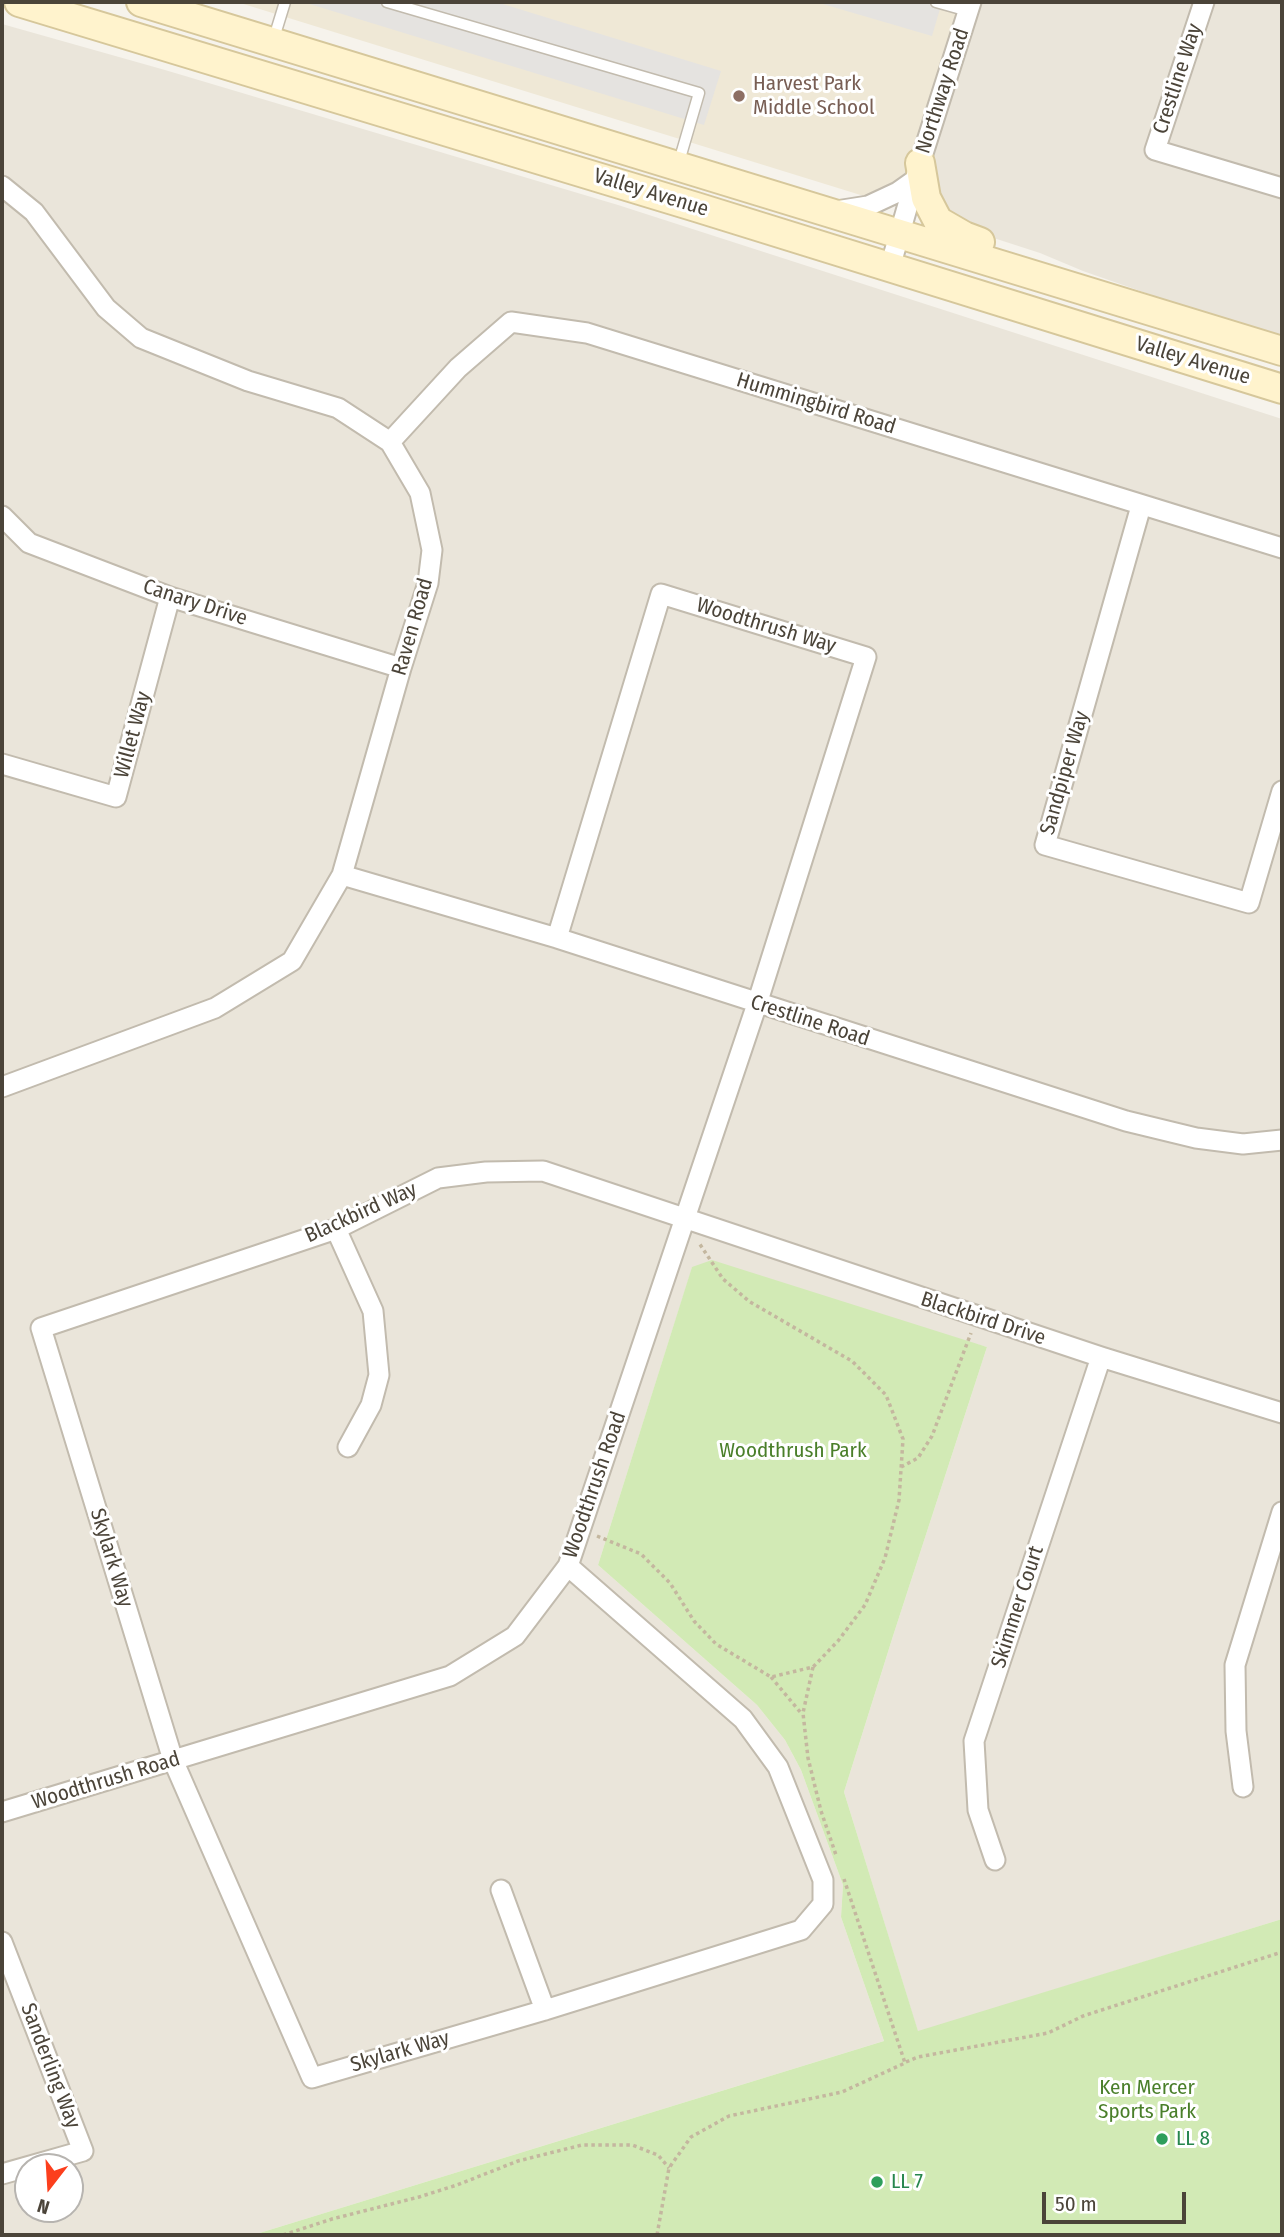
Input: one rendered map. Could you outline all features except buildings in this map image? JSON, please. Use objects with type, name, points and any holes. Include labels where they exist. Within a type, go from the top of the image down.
[{"type":"main road","name":"Valley Avenue","points":[[19,2],[1282,389]]},
{"type":"main road","name":"Valley Avenue","points":[[141,2],[1282,351]]},
{"type":"main road","name":"Valley Avenue","points":[[917,172],[926,198],[939,220],[964,236],[1000,249],[1029,273]]},
{"type":"street","name":"Crestline Way","points":[[1203,2],[1155,150],[1282,188]]},
{"type":"street","name":"Northway Road","points":[[890,267],[970,6]]},
{"type":"street","name":"Northway Road","points":[[829,212],[868,206],[898,192],[917,172]]},
{"type":"street","name":"Raven Road","points":[[2,186],[34,212],[106,308],[141,338],[248,381],[338,408],[390,442],[420,493],[432,550],[428,583],[342,875],[292,961],[215,1008],[2,1087]]},
{"type":"street","name":"Hummingbird Road","points":[[390,442],[458,368],[511,322],[587,333],[1282,548]]},
{"type":"street","name":"Sandpiper Way","points":[[1141,506],[1045,845],[1249,903],[1282,791]]},
{"type":"street","name":"Canary Drive","points":[[2,516],[29,543],[170,597],[401,668]]},
{"type":"street","name":"Woodthrush Way","points":[[557,938],[661,594],[866,657],[757,1004]]},
{"type":"street","name":"Willet Way","points":[[2,764],[116,797],[170,597]]},
{"type":"street","name":"Crestline Road","points":[[342,875],[557,938],[1126,1121],[1196,1138],[1243,1144],[1282,1140]]},
{"type":"street","name":"Woodthrush Road","points":[[2,1812],[450,1676],[515,1636],[568,1566],[757,1004]]},
{"type":"street","name":"Blackbird Way","points":[[41,1328],[336,1229],[438,1178],[543,1171],[685,1220]]},
{"type":"street","name":"Blackbird Drive","points":[[685,1220],[1101,1357],[1282,1413]]},
{"type":"street","points":[[336,1229],[373,1311],[379,1375],[371,1405],[348,1447]]},
{"type":"street","name":"Skylark Way","points":[[41,1328],[173,1760],[312,2078],[545,2010],[801,1930],[823,1904],[823,1880],[778,1768],[743,1718],[568,1566]]},
{"type":"street","name":"Skimmer Court","points":[[995,1860],[978,1810],[974,1741],[1101,1357]]},
{"type":"street","points":[[1243,1787],[1236,1731],[1235,1665],[1282,1511]]},
{"type":"street","points":[[501,1890],[545,2010]]},
{"type":"street","name":"Sanderling Way","points":[[2,1942],[83,2151],[2,2174]]},
{"type":"lane","points":[[273,42],[285,2]]},
{"type":"lane","points":[[387,2],[699,93],[678,166]]},
{"type":"lane","points":[[936,2],[970,6]]},
{"type":"path","points":[[685,1220],[723,1279],[750,1302],[852,1360],[886,1395],[903,1439],[898,1500],[885,1558],[865,1605],[838,1641],[813,1667],[803,1714],[808,1758],[821,1811],[839,1864]]},
{"type":"path","points":[[901,1467],[918,1458],[932,1436],[976,1316]]},
{"type":"path","points":[[580,1530],[607,1538],[642,1554],[670,1583],[694,1621],[716,1644],[771,1677],[803,1714]]},
{"type":"path","points":[[771,1677],[813,1667]]},
{"type":"path","points":[[843,1878],[905,2063]]},
{"type":"path","points":[[657,2235],[669,2168],[691,2137],[729,2116],[842,2092],[918,2057],[1048,2033],[1083,2016],[1282,1952]]},
{"type":"path","points":[[283,2235],[332,2219],[419,2197],[518,2161],[582,2145],[632,2145],[658,2155],[669,2168]]},
{"type":"shaded area","name":"Harvest Park Middle School","points":[[237,2],[971,2],[901,181],[867,197]]},
{"type":"shaded area","points":[[303,2],[496,2],[721,71],[704,125]]},
{"type":"shaded area","points":[[816,2],[942,2],[932,36]]},
{"type":"shaded area","points":[[971,2],[1282,2],[1282,337],[1186,307],[1040,253],[867,197]]},
{"type":"shaded area","points":[[2,24],[618,205],[1282,419],[1282,1919],[918,2032],[844,1792],[987,1347],[692,1268],[598,1565],[757,1705],[785,1740],[801,1770],[843,1885],[841,1917],[884,2041],[253,2235],[2,2235]]},
{"type":"green space","points":[[712,1260],[987,1347],[844,1792],[918,2031],[1282,1919],[1282,2235],[253,2235],[884,2041],[841,1917],[843,1885],[801,1770],[785,1740],[757,1705],[598,1565],[692,1267]]},
{"type":"place","name":"Harvest Park Middle School","points":[[739,96]]},
{"type":"place","name":"LL 8","points":[[1162,2139]]},
{"type":"place","name":"LL 7","points":[[877,2182]]},
{"type":"park label","name":"Woodthrush Park","points":[[793,1451]]},
{"type":"park label","name":"Ken Mercer Sports Park","points":[[1147,2100]]}]
